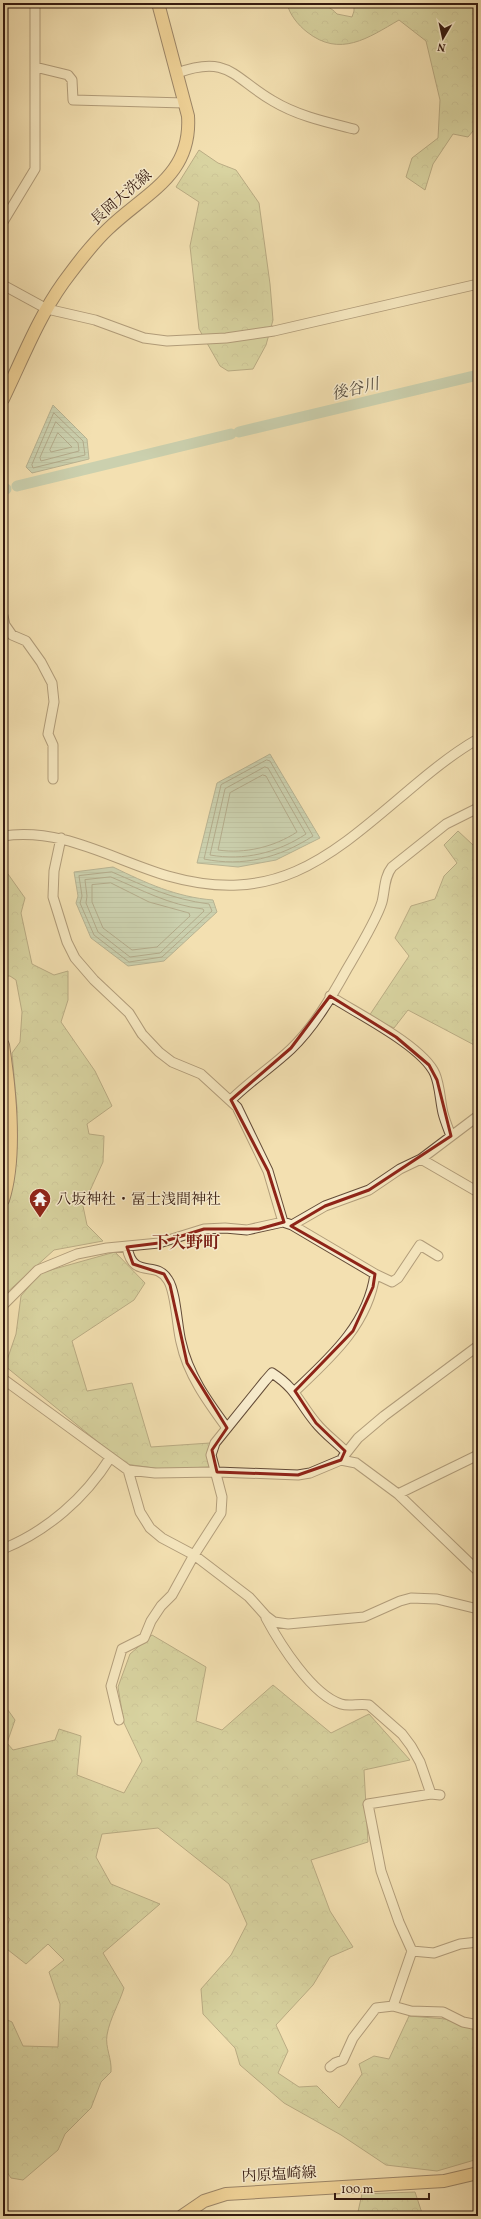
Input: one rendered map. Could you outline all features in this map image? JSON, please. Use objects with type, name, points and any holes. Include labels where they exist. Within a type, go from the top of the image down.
[{"type":"main road","name":"長岡大洗線","points":[[3,399],[47,309],[62,284],[83,256],[108,229],[166,180],[178,165],[185,150],[188,135],[185,103],[158,3]]},
{"type":"main road","points":[[3,1045],[10,1098],[7,1185],[3,1200]]},
{"type":"main road","name":"内原塩崎線","points":[[182,2216],[204,2201],[226,2194],[444,2181],[478,2173]]},
{"type":"street","points":[[3,222],[35,169],[35,3]]},
{"type":"street","points":[[177,73],[202,66],[222,67],[236,74],[272,101],[289,109],[318,120],[354,129]]},
{"type":"street","points":[[35,67],[68,75],[72,80],[73,100],[185,103]]},
{"type":"street","points":[[3,285],[47,309],[95,320],[128,334],[155,340],[226,338],[274,331],[478,284]]},
{"type":"street","points":[[3,616],[5,625],[12,636],[26,641],[48,674],[52,683],[54,702],[48,734],[53,745],[53,779]]},
{"type":"street","points":[[3,836],[26,834],[61,838],[77,842],[160,874],[198,883],[241,885],[271,880],[302,870],[332,853],[442,763],[478,739]]},
{"type":"street","points":[[231,1100],[250,1081],[292,1048],[314,1021],[347,970],[376,914],[382,902],[388,874],[392,867],[446,824],[478,808]]},
{"type":"street","points":[[61,838],[54,871],[54,897],[67,942],[75,958],[94,980],[130,1013],[142,1034],[159,1052],[172,1062],[201,1074],[231,1100],[245,1122],[268,1171],[288,1224],[375,1274],[392,1282],[395,1281],[420,1246],[438,1256]]},
{"type":"street","points":[[330,996],[396,1037],[420,1055],[429,1065],[437,1080],[443,1114],[451,1136]]},
{"type":"street","points":[[3,1304],[33,1275],[47,1265],[93,1250],[159,1243],[204,1229],[259,1229],[288,1224],[325,1206],[369,1190],[400,1169],[421,1158],[478,1116]]},
{"type":"street","points":[[421,1158],[478,1192]]},
{"type":"street","points":[[126,1247],[129,1258],[133,1264],[158,1271],[168,1280],[181,1343],[187,1363],[210,1405],[227,1428]]},
{"type":"street","points":[[295,1391],[341,1346],[353,1331],[373,1287],[375,1274]]},
{"type":"street","points":[[3,1379],[86,1437],[110,1458],[128,1470],[155,1473],[216,1472],[298,1476],[310,1473],[343,1456],[384,1416],[478,1346]]},
{"type":"street","points":[[119,1720],[112,1686],[122,1649],[144,1638],[151,1621],[161,1606],[172,1596],[194,1555],[221,1514],[222,1497],[213,1462],[212,1450],[227,1428],[272,1373],[295,1391],[316,1423],[343,1456],[365,1467],[398,1494],[478,1571]]},
{"type":"street","points":[[398,1494],[478,1455]]},
{"type":"street","points":[[3,1549],[26,1539],[71,1506],[98,1478],[110,1458]]},
{"type":"street","points":[[128,1470],[140,1512],[150,1528],[162,1538],[194,1555],[249,1597],[266,1616],[311,1685],[340,1704],[368,1705],[402,1734],[416,1755],[436,1795],[368,1804],[381,1871],[399,1922],[412,1951],[393,2006]]},
{"type":"street","points":[[266,1616],[274,1622],[288,1624],[364,1617],[400,1601],[422,1598],[438,1599],[478,1608]]},
{"type":"street","points":[[412,1951],[434,1953],[460,1944],[478,1942]]},
{"type":"street","points":[[330,2067],[335,2062],[344,2060],[353,2038],[376,2008],[393,2006],[411,2011],[443,2012],[463,2022],[478,2025]]},
{"type":"street","points":[[3,2213],[6,2216]]},
{"type":"highlighted area","points":[[330,996],[396,1037],[429,1065],[437,1080],[451,1136],[369,1190],[325,1206],[291,1226],[375,1274],[373,1287],[353,1331],[295,1391],[316,1423],[345,1451],[341,1460],[298,1475],[217,1472],[212,1450],[227,1428],[187,1363],[170,1285],[164,1274],[133,1264],[127,1247],[159,1243],[204,1229],[259,1229],[284,1222],[268,1171],[231,1100],[291,1048]]},
{"type":"green space","points":[[287,3],[320,4],[327,6],[337,14],[352,17],[354,3],[478,3],[478,125],[468,137],[453,134],[433,164],[425,190],[406,177],[412,158],[438,138],[440,100],[426,41],[399,20],[365,39],[342,44],[331,44],[319,40],[297,23]]},
{"type":"green space","points":[[199,150],[218,163],[236,170],[259,203],[270,284],[273,320],[266,345],[253,369],[228,371],[220,366],[199,329],[190,246],[199,202],[176,187]]},
{"type":"green space","points":[[458,831],[473,845],[478,846],[478,1047],[408,1010],[394,1028],[369,1016],[409,956],[395,938],[411,906],[435,899],[444,876],[457,863],[444,845]]},
{"type":"green space","points":[[3,867],[25,898],[21,913],[32,964],[54,975],[68,971],[68,1000],[61,1022],[95,1071],[112,1106],[87,1124],[89,1134],[104,1136],[103,1162],[83,1206],[87,1225],[103,1241],[54,1250],[3,1296],[3,1212],[7,1206],[14,1178],[17,1108],[12,1053],[20,1042],[22,1012],[16,980],[10,976],[3,976]]},
{"type":"green space","points":[[115,1252],[145,1283],[134,1300],[72,1341],[87,1391],[132,1383],[151,1447],[210,1443],[209,1467],[161,1469],[125,1464],[5,1366],[16,1334],[21,1296],[40,1273]]},
{"type":"green space","points":[[152,1635],[206,1667],[196,1721],[222,1730],[273,1685],[331,1733],[369,1714],[410,1760],[364,1770],[368,1842],[311,1860],[330,1911],[353,1947],[330,1957],[313,1985],[276,2025],[288,2051],[278,2073],[299,2087],[317,2086],[339,2108],[362,2074],[359,2064],[374,2056],[389,2059],[409,2016],[446,2019],[472,2027],[478,2026],[478,2069],[473,2079],[478,2088],[478,2159],[437,2171],[386,2165],[341,2135],[284,2103],[240,2065],[235,2048],[203,2014],[201,1989],[231,1955],[247,1924],[229,1884],[158,1828],[102,1834],[96,1857],[111,1884],[160,1904],[103,1953],[124,1988],[110,2023],[107,2035],[111,2072],[101,2082],[91,2108],[65,2134],[58,2150],[23,2180],[11,2178],[3,2166],[3,2018],[12,2022],[23,2046],[58,2047],[60,2004],[49,1972],[64,1960],[48,1944],[26,1964],[3,1946],[3,1933],[10,1919],[3,1913],[3,1703],[15,1720],[7,1743],[13,1750],[55,1740],[59,1729],[81,1736],[77,1775],[124,1793],[142,1761],[124,1723],[118,1687],[130,1654]]},
{"type":"green space","points":[[415,2192],[423,2216],[357,2216],[362,2194]]},
{"type":"water","points":[[53,405],[87,439],[89,459],[32,473],[26,467]]},
{"type":"water","points":[[270,754],[320,838],[276,860],[238,867],[197,863],[217,783]]},
{"type":"water","points":[[113,867],[149,884],[186,896],[213,900],[217,912],[164,961],[128,966],[91,938],[76,903],[78,896],[74,872]]},
{"type":"waterway","name":"後谷川","points":[[239,432],[478,375]]},
{"type":"waterway","name":"後谷川","points":[[17,486],[231,434]]},
{"type":"place","name":"八坂神社・冨士浅間神社","points":[[40,1218]]},
{"type":"district","name":"下入野町","points":[[186,1242]]}]
